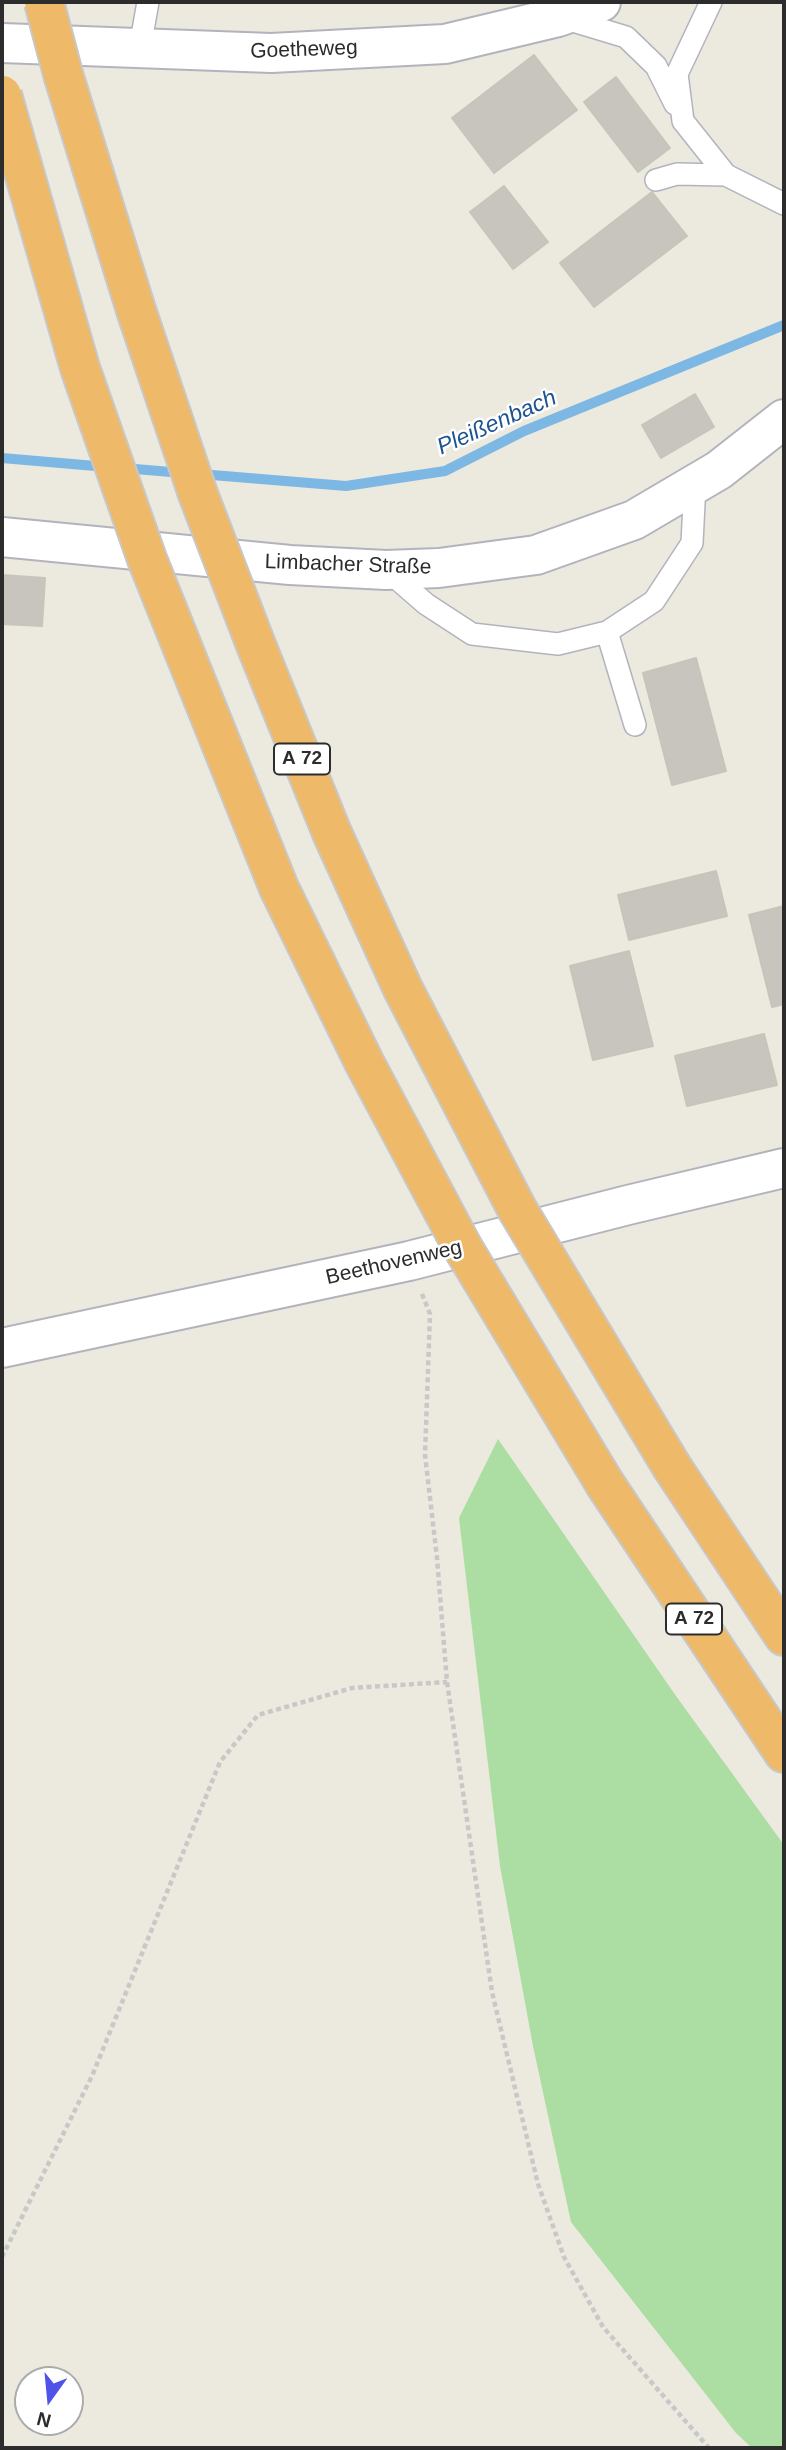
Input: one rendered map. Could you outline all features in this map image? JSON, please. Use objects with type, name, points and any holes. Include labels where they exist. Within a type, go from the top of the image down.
[{"type":"highway","name":"A 72","points":[[44,2],[63,74],[136,310],[198,494],[332,833],[403,989],[517,1209],[672,1467],[784,1636]]},
{"type":"highway","name":"A 72","points":[[2,95],[80,368],[111,457],[147,559],[279,888],[363,1062],[463,1248],[605,1483],[784,1753]]},
{"type":"street","name":"Goetheweg","points":[[2,43],[271,53],[445,44],[558,17],[601,2]]},
{"type":"street","name":"Limbacher Straße","points":[[2,537],[290,565],[386,570],[439,568],[536,555],[634,520],[719,470],[784,419]]},
{"type":"street","name":"Beethovenweg","points":[[2,1348],[409,1261],[784,1168]]},
{"type":"lane","points":[[140,47],[148,2]]},
{"type":"lane","points":[[683,121],[677,74],[711,2]]},
{"type":"lane","points":[[558,17],[626,37],[656,66],[683,121],[726,175],[784,204]]},
{"type":"lane","points":[[656,180],[677,174],[726,175]]},
{"type":"lane","points":[[386,570],[426,604],[472,634],[558,644],[607,632],[654,601],[692,543],[695,484]]},
{"type":"lane","points":[[607,632],[635,725]]},
{"type":"path","points":[[409,1261],[430,1314],[425,1455],[447,1682],[492,1992],[542,2196],[564,2257],[603,2327],[709,2448]]},
{"type":"path","points":[[2,2257],[92,2076],[220,1762],[258,1715],[352,1688],[447,1682]]},
{"type":"green space","points":[[498,1439],[676,1696],[784,1845],[784,2448],[752,2448],[736,2433],[571,2222],[533,2046],[500,1866],[459,1518]]},
{"type":"building","points":[[534,55],[577,110],[494,173],[452,118]]},
{"type":"building","points":[[616,77],[670,148],[638,172],[584,102]]},
{"type":"building","points":[[504,186],[548,242],[513,269],[470,212]]},
{"type":"building","points":[[652,192],[687,236],[594,307],[560,263]]},
{"type":"building","points":[[695,394],[714,427],[661,458],[642,425]]},
{"type":"building","points":[[2,575],[45,578],[42,626],[2,624]]},
{"type":"building","points":[[696,658],[726,771],[672,785],[643,673]]},
{"type":"building","points":[[716,871],[727,916],[629,940],[618,895]]},
{"type":"building","points":[[784,906],[784,1004],[772,1007],[749,915]]},
{"type":"building","points":[[629,951],[653,1046],[593,1060],[570,966]]},
{"type":"building","points":[[764,1034],[777,1085],[687,1106],[675,1056]]},
{"type":"waterway","name":"Pleißenbach","points":[[200,474],[346,486],[445,471],[524,431],[784,325]]},
{"type":"waterway","name":"Pleißenbach","points":[[2,458],[107,467]]},
{"type":"waterway","name":"Pleißenbach","points":[[123,468],[183,473]]}]
